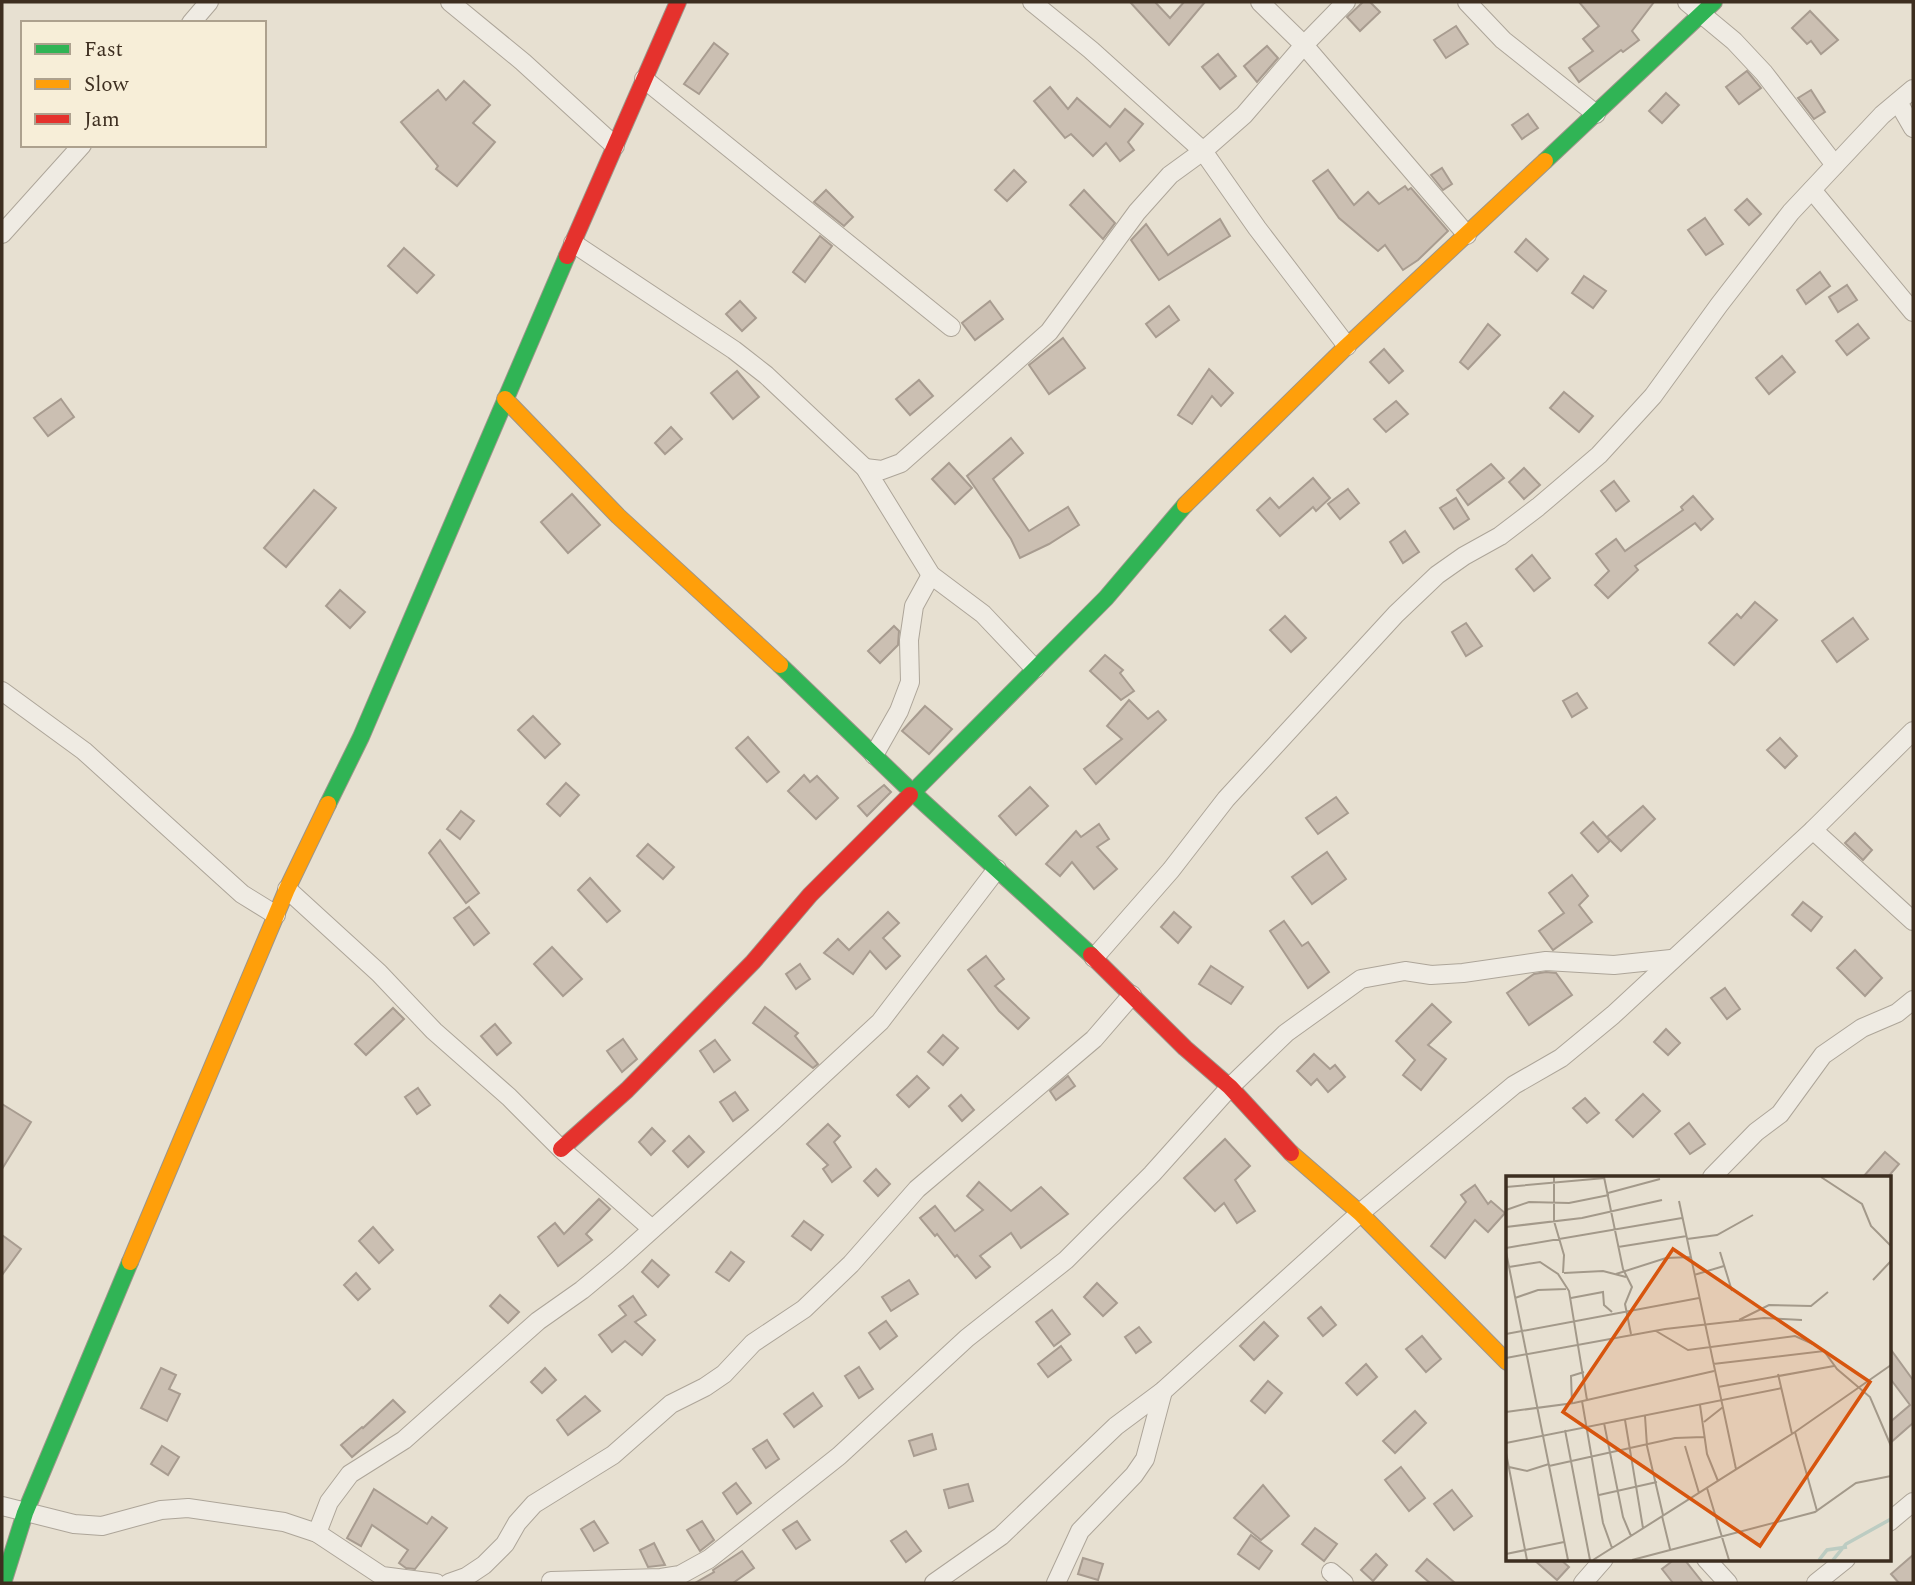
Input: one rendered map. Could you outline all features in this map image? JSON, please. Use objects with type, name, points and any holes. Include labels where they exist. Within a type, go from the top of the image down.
[{"type":"street","points":[[193,21],[209,2]]},
{"type":"street","points":[[450,2],[523,62],[615,146]]},
{"type":"street","points":[[3,1583],[24,1513],[286,889],[361,737],[678,2]]},
{"type":"street","points":[[1032,2],[1091,50],[1203,151],[1257,228],[1347,346]]},
{"type":"street","points":[[1260,2],[1304,45],[1467,235]]},
{"type":"street","points":[[865,468],[883,470],[901,463],[1049,332],[1137,212],[1170,175],[1203,151],[1244,115],[1304,45],[1346,2]]},
{"type":"street","points":[[1467,2],[1503,40],[1597,114]]},
{"type":"street","points":[[1687,2],[1734,41],[1764,73],[1835,165]]},
{"type":"street","points":[[561,1149],[626,1090],[753,962],[810,895],[1106,598],[1175,515],[1347,346],[1714,2]]},
{"type":"street","points":[[644,79],[951,327]]},
{"type":"street","points":[[1094,958],[1171,870],[1226,799],[1396,614],[1437,575],[1500,536],[1599,455],[1653,396],[1719,304],[1791,212],[1882,115],[1913,89]]},
{"type":"street","points":[[1898,102],[1913,128]]},
{"type":"street","points":[[2,234],[80,147]]},
{"type":"street","points":[[1812,190],[1913,312]]},
{"type":"street","points":[[573,243],[734,350],[766,375],[865,468],[931,575],[982,614],[1035,669]]},
{"type":"street","points":[[505,399],[618,516],[911,791],[1094,958],[1185,1048],[1230,1087],[1291,1153],[1360,1213],[1506,1361]]},
{"type":"street","points":[[874,755],[899,711],[910,682],[909,640],[914,606],[931,575]]},
{"type":"street","points":[[2,691],[84,751],[242,894],[276,915]]},
{"type":"street","points":[[934,1583],[1001,1536],[1116,1426],[1163,1391],[1360,1213],[1514,1085],[1561,1058],[1613,1015],[1813,830],[1913,731]]},
{"type":"street","points":[[1813,830],[1913,921]]},
{"type":"street","points":[[317,1533],[329,1502],[350,1474],[404,1440],[538,1321],[582,1290],[774,1120],[880,1021],[997,869]]},
{"type":"street","points":[[286,889],[379,973],[434,1031],[509,1097],[561,1149],[652,1229]]},
{"type":"street","points":[[551,1581],[661,1578],[680,1575],[709,1559],[839,1456],[967,1338],[1066,1260],[1152,1174],[1230,1087],[1286,1033],[1361,978],[1405,971],[1431,975],[1463,973],[1546,961],[1614,965],[1671,959]]},
{"type":"street","points":[[449,1583],[466,1577],[484,1565],[505,1544],[517,1522],[534,1504],[613,1455],[671,1404],[724,1374],[753,1343],[804,1308],[851,1264],[917,1189],[1071,1060],[1094,1039],[1132,995]]},
{"type":"street","points":[[1714,1176],[1756,1132],[1780,1114],[1823,1055],[1862,1028],[1897,1013],[1913,1000]]},
{"type":"street","points":[[1056,1583],[1080,1531],[1134,1475],[1145,1459],[1163,1391]]},
{"type":"street","points":[[1890,1521],[1913,1502]]},
{"type":"street","points":[[2,1506],[74,1524],[102,1526],[161,1510],[188,1508],[284,1522],[317,1533],[382,1576],[436,1583]]},
{"type":"street","points":[[1583,1583],[1603,1560]]},
{"type":"street","points":[[1707,1560],[1728,1583]]},
{"type":"street","points":[[1816,1583],[1845,1560]]},
{"type":"building","points":[[1130,2],[1155,2],[1170,18],[1184,2],[1205,2],[1169,45]]},
{"type":"building","points":[[1363,2],[1370,2],[1380,12],[1360,31],[1347,17]]},
{"type":"building","points":[[1579,2],[1654,2],[1632,31],[1639,40],[1623,52],[1621,50],[1579,82],[1569,68],[1593,51],[1583,39],[1599,26]]},
{"type":"building","points":[[1810,11],[1838,40],[1821,54],[1811,41],[1807,44],[1792,28]]},
{"type":"building","points":[[1456,26],[1468,44],[1446,58],[1434,40]]},
{"type":"building","points":[[714,43],[728,54],[699,94],[684,84]]},
{"type":"building","points":[[1267,46],[1278,58],[1257,82],[1244,66]]},
{"type":"building","points":[[1218,54],[1236,76],[1220,89],[1202,67]]},
{"type":"building","points":[[1747,71],[1761,88],[1739,104],[1726,87]]},
{"type":"building","points":[[464,81],[490,105],[473,123],[495,142],[457,186],[436,169],[438,166],[401,122],[438,90],[446,100]]},
{"type":"building","points":[[1050,87],[1068,109],[1077,98],[1110,127],[1125,109],[1143,124],[1128,142],[1134,150],[1120,161],[1106,143],[1093,156],[1071,134],[1065,138],[1034,101]]},
{"type":"building","points":[[1811,90],[1825,112],[1814,119],[1798,98]]},
{"type":"building","points":[[1666,93],[1679,105],[1662,123],[1649,111]]},
{"type":"building","points":[[1528,114],[1538,128],[1522,139],[1512,125]]},
{"type":"building","points":[[1442,168],[1452,184],[1443,190],[1431,175]]},
{"type":"building","points":[[1014,170],[1026,182],[1007,201],[995,190]]},
{"type":"building","points":[[1328,170],[1354,205],[1368,192],[1379,204],[1405,186],[1408,190],[1411,188],[1448,231],[1418,260],[1403,270],[1385,245],[1378,251],[1339,218],[1313,181]]},
{"type":"building","points":[[826,190],[853,217],[844,226],[814,202]]},
{"type":"building","points":[[1084,190],[1115,223],[1103,239],[1070,205]]},
{"type":"building","points":[[1747,199],[1761,214],[1749,225],[1735,210]]},
{"type":"building","points":[[1705,218],[1723,244],[1706,255],[1688,230]]},
{"type":"building","points":[[1220,219],[1230,236],[1159,280],[1131,240],[1146,224],[1168,255]]},
{"type":"building","points":[[820,236],[832,246],[805,282],[793,272]]},
{"type":"building","points":[[1526,239],[1548,259],[1537,271],[1515,252]]},
{"type":"building","points":[[404,248],[434,275],[417,293],[388,266]]},
{"type":"building","points":[[1820,272],[1830,286],[1806,304],[1797,290]]},
{"type":"building","points":[[1584,276],[1606,291],[1593,308],[1572,293]]},
{"type":"building","points":[[1847,285],[1857,300],[1838,312],[1829,297]]},
{"type":"building","points":[[740,301],[756,318],[742,331],[726,314]]},
{"type":"building","points":[[990,301],[1003,319],[975,340],[962,323]]},
{"type":"building","points":[[1169,306],[1179,320],[1156,337],[1146,324]]},
{"type":"building","points":[[1488,324],[1500,335],[1468,369],[1460,362]]},
{"type":"building","points":[[1858,324],[1869,338],[1847,355],[1836,341]]},
{"type":"building","points":[[1063,338],[1085,368],[1049,394],[1029,365]]},
{"type":"building","points":[[1384,349],[1403,371],[1389,383],[1370,362]]},
{"type":"building","points":[[1782,356],[1795,372],[1769,394],[1756,378]]},
{"type":"building","points":[[1209,369],[1233,393],[1221,406],[1212,396],[1192,424],[1178,415]]},
{"type":"building","points":[[737,371],[759,397],[733,419],[711,393]]},
{"type":"building","points":[[919,380],[933,396],[910,415],[896,399]]},
{"type":"building","points":[[1564,392],[1593,416],[1579,432],[1550,408]]},
{"type":"building","points":[[61,399],[74,417],[48,436],[34,418]]},
{"type":"building","points":[[1396,401],[1408,414],[1386,432],[1374,419]]},
{"type":"building","points":[[671,427],[682,439],[665,454],[655,443]]},
{"type":"building","points":[[1011,438],[1023,453],[993,479],[1029,531],[1068,507],[1079,525],[1020,558],[1011,539],[967,476]]},
{"type":"building","points":[[949,463],[972,488],[955,504],[932,479]]},
{"type":"building","points":[[1491,464],[1504,478],[1468,505],[1457,490]]},
{"type":"building","points":[[1524,468],[1540,485],[1524,499],[1509,482]]},
{"type":"building","points":[[1313,478],[1330,498],[1316,511],[1313,507],[1280,536],[1257,510],[1270,498],[1279,508]]},
{"type":"building","points":[[1614,481],[1629,501],[1616,511],[1601,491]]},
{"type":"building","points":[[1348,489],[1359,503],[1340,519],[1328,504]]},
{"type":"building","points":[[314,490],[336,508],[286,567],[264,548]]},
{"type":"building","points":[[572,494],[600,525],[568,553],[541,522]]},
{"type":"building","points":[[1693,496],[1713,519],[1701,530],[1695,523],[1635,566],[1638,570],[1608,598],[1595,585],[1609,571],[1596,554],[1616,539],[1625,551],[1683,510],[1681,507]]},
{"type":"building","points":[[1456,498],[1469,519],[1454,529],[1440,508]]},
{"type":"building","points":[[1405,531],[1419,552],[1403,563],[1390,542]]},
{"type":"building","points":[[1532,555],[1550,578],[1534,591],[1516,569]]},
{"type":"building","points":[[340,590],[365,612],[350,628],[326,606]]},
{"type":"building","points":[[1755,602],[1777,620],[1734,665],[1709,643],[1737,614],[1741,618]]},
{"type":"building","points":[[1285,616],[1306,638],[1291,652],[1270,630]]},
{"type":"building","points":[[1853,618],[1868,639],[1837,662],[1822,641]]},
{"type":"building","points":[[1466,623],[1482,646],[1466,656],[1452,632]]},
{"type":"building","points":[[894,626],[899,631],[898,645],[880,663],[868,651]]},
{"type":"building","points":[[1105,655],[1123,670],[1120,673],[1134,691],[1121,700],[1090,671]]},
{"type":"building","points":[[1577,693],[1587,708],[1572,717],[1563,701]]},
{"type":"building","points":[[1129,700],[1148,719],[1158,711],[1166,720],[1096,784],[1084,769],[1122,739],[1107,726]]},
{"type":"building","points":[[925,706],[952,729],[929,754],[902,731]]},
{"type":"building","points":[[533,716],[560,744],[545,758],[518,730]]},
{"type":"building","points":[[748,737],[779,772],[767,782],[736,748]]},
{"type":"building","points":[[1780,738],[1797,756],[1785,768],[1767,750]]},
{"type":"building","points":[[804,775],[810,782],[817,776],[838,798],[816,819],[788,791]]},
{"type":"building","points":[[566,783],[579,795],[560,816],[547,804]]},
{"type":"building","points":[[884,785],[891,792],[867,816],[858,806]]},
{"type":"building","points":[[1030,787],[1048,806],[1016,835],[999,816]]},
{"type":"building","points":[[1336,797],[1348,813],[1318,834],[1306,818]]},
{"type":"building","points":[[1643,806],[1655,819],[1621,851],[1607,837]]},
{"type":"building","points":[[461,811],[474,821],[460,839],[447,829]]},
{"type":"building","points":[[1593,822],[1610,841],[1598,852],[1581,833]]},
{"type":"building","points":[[1099,824],[1109,839],[1097,847],[1117,869],[1094,889],[1072,862],[1060,876],[1046,864],[1076,831],[1081,837]]},
{"type":"building","points":[[1855,833],[1872,850],[1863,860],[1845,843]]},
{"type":"building","points":[[440,840],[479,893],[466,903],[429,853]]},
{"type":"building","points":[[648,844],[674,867],[663,879],[637,856]]},
{"type":"building","points":[[1327,852],[1346,879],[1312,904],[1292,877]]},
{"type":"building","points":[[1572,875],[1588,896],[1579,905],[1592,922],[1553,950],[1539,931],[1564,913],[1549,893]]},
{"type":"building","points":[[590,878],[620,911],[607,922],[578,890]]},
{"type":"building","points":[[1803,902],[1822,917],[1811,931],[1792,915]]},
{"type":"building","points":[[469,907],[489,933],[474,945],[454,918]]},
{"type":"building","points":[[888,912],[899,923],[883,938],[900,956],[886,969],[870,951],[853,974],[824,953],[838,939],[849,950]]},
{"type":"building","points":[[1174,912],[1191,927],[1178,943],[1161,927]]},
{"type":"building","points":[[1284,921],[1302,946],[1308,942],[1329,972],[1308,988],[1270,931]]},
{"type":"building","points":[[552,947],[582,979],[563,996],[534,964]]},
{"type":"building","points":[[1855,950],[1882,978],[1865,996],[1837,968]]},
{"type":"building","points":[[986,956],[1004,979],[995,986],[1029,1018],[1018,1029],[999,1011],[968,970]]},
{"type":"building","points":[[800,964],[810,979],[796,989],[786,974]]},
{"type":"building","points":[[1211,966],[1243,987],[1231,1004],[1199,984]]},
{"type":"building","points":[[1556,973],[1572,995],[1529,1025],[1507,993],[1534,974]]},
{"type":"building","points":[[1725,988],[1740,1009],[1727,1019],[1711,998]]},
{"type":"building","points":[[1432,1004],[1451,1022],[1428,1045],[1446,1059],[1421,1090],[1403,1075],[1415,1060],[1396,1041]]},
{"type":"building","points":[[765,1007],[798,1033],[795,1036],[818,1064],[813,1068],[753,1023]]},
{"type":"building","points":[[393,1008],[404,1019],[366,1055],[355,1044]]},
{"type":"building","points":[[495,1024],[511,1043],[497,1055],[481,1036]]},
{"type":"building","points":[[1666,1029],[1680,1043],[1668,1055],[1654,1042]]},
{"type":"building","points":[[943,1035],[958,1048],[943,1065],[928,1052]]},
{"type":"building","points":[[623,1039],[637,1059],[622,1072],[607,1051]]},
{"type":"building","points":[[715,1040],[730,1060],[714,1072],[700,1051]]},
{"type":"building","points":[[1314,1054],[1330,1069],[1335,1065],[1345,1077],[1328,1092],[1317,1079],[1311,1085],[1297,1071]]},
{"type":"building","points":[[917,1076],[929,1088],[909,1107],[897,1095]]},
{"type":"building","points":[[1068,1076],[1075,1086],[1056,1100],[1050,1091]]},
{"type":"building","points":[[418,1088],[430,1105],[417,1114],[405,1097]]},
{"type":"building","points":[[735,1092],[748,1110],[733,1121],[720,1102]]},
{"type":"building","points":[[1643,1094],[1660,1111],[1633,1137],[1616,1120]]},
{"type":"building","points":[[961,1095],[974,1110],[962,1121],[949,1106]]},
{"type":"building","points":[[1585,1098],[1599,1113],[1587,1123],[1573,1108]]},
{"type":"building","points":[[2,1104],[31,1122],[2,1169]]},
{"type":"building","points":[[1689,1123],[1705,1144],[1690,1154],[1675,1134]]},
{"type":"building","points":[[828,1124],[840,1136],[834,1142],[851,1167],[832,1182],[823,1169],[828,1165],[807,1144]]},
{"type":"building","points":[[652,1128],[665,1141],[651,1155],[639,1142]]},
{"type":"building","points":[[689,1136],[704,1152],[688,1167],[673,1151]]},
{"type":"building","points":[[1225,1139],[1250,1166],[1235,1180],[1255,1211],[1237,1223],[1224,1203],[1215,1211],[1184,1178]]},
{"type":"building","points":[[1885,1152],[1899,1164],[1889,1176],[1864,1176]]},
{"type":"building","points":[[876,1169],[890,1184],[878,1196],[864,1181]]},
{"type":"building","points":[[979,1182],[1011,1211],[1041,1187],[1068,1214],[1021,1248],[1011,1233],[980,1256],[990,1267],[976,1278],[920,1218],[935,1206],[955,1231],[983,1210],[967,1196]]},
{"type":"building","points":[[1475,1185],[1488,1204],[1491,1201],[1505,1213],[1488,1232],[1475,1220],[1445,1258],[1431,1246],[1466,1202],[1461,1195]]},
{"type":"building","points":[[599,1199],[610,1209],[586,1234],[592,1240],[558,1266],[538,1237],[555,1223],[564,1234]]},
{"type":"building","points":[[804,1221],[823,1235],[811,1250],[792,1236]]},
{"type":"building","points":[[373,1227],[393,1250],[379,1263],[359,1241]]},
{"type":"building","points":[[2,1235],[21,1249],[2,1275]]},
{"type":"building","points":[[731,1252],[744,1262],[729,1281],[716,1272]]},
{"type":"building","points":[[652,1260],[669,1275],[658,1287],[642,1272]]},
{"type":"building","points":[[356,1273],[370,1289],[358,1300],[344,1285]]},
{"type":"building","points":[[909,1280],[918,1294],[891,1311],[882,1297]]},
{"type":"building","points":[[1097,1283],[1117,1303],[1103,1316],[1084,1297]]},
{"type":"building","points":[[500,1295],[519,1312],[508,1323],[490,1306]]},
{"type":"building","points":[[633,1296],[646,1315],[635,1322],[655,1340],[642,1355],[625,1341],[612,1352],[599,1335],[626,1315],[619,1306]]},
{"type":"building","points":[[1321,1307],[1336,1325],[1323,1336],[1308,1318]]},
{"type":"building","points":[[1052,1310],[1070,1334],[1054,1346],[1036,1322]]},
{"type":"building","points":[[886,1321],[897,1336],[880,1349],[869,1333]]},
{"type":"building","points":[[1264,1322],[1278,1336],[1254,1360],[1240,1346]]},
{"type":"building","points":[[1139,1327],[1151,1342],[1136,1353],[1125,1337]]},
{"type":"building","points":[[1422,1336],[1441,1359],[1426,1372],[1406,1349]]},
{"type":"building","points":[[1061,1346],[1071,1360],[1048,1377],[1038,1364]]},
{"type":"building","points":[[1890,1348],[1913,1380],[1913,1423],[1890,1443],[1890,1422],[1910,1405],[1890,1378]]},
{"type":"building","points":[[1366,1364],[1377,1377],[1357,1395],[1346,1383]]},
{"type":"building","points":[[859,1367],[873,1389],[859,1398],[845,1376]]},
{"type":"building","points":[[161,1368],[176,1375],[169,1389],[180,1394],[167,1421],[141,1408]]},
{"type":"building","points":[[545,1368],[556,1380],[542,1393],[531,1382]]},
{"type":"building","points":[[1268,1381],[1282,1393],[1265,1413],[1251,1401]]},
{"type":"building","points":[[813,1393],[822,1406],[794,1427],[784,1414]]},
{"type":"building","points":[[585,1396],[600,1411],[568,1435],[557,1420]]},
{"type":"building","points":[[393,1400],[405,1412],[352,1457],[341,1445]]},
{"type":"building","points":[[1415,1411],[1426,1423],[1395,1453],[1383,1441]]},
{"type":"building","points":[[932,1434],[936,1449],[914,1456],[909,1441]]},
{"type":"building","points":[[767,1440],[779,1459],[766,1468],[753,1449]]},
{"type":"building","points":[[162,1446],[179,1457],[168,1475],[151,1464]]},
{"type":"building","points":[[1401,1467],[1425,1498],[1409,1511],[1385,1480]]},
{"type":"building","points":[[736,1483],[751,1503],[737,1514],[723,1493]]},
{"type":"building","points":[[968,1484],[973,1501],[949,1508],[944,1490]]},
{"type":"building","points":[[1263,1485],[1289,1516],[1261,1540],[1234,1518]]},
{"type":"building","points":[[374,1489],[427,1524],[432,1517],[447,1528],[415,1569],[406,1568],[399,1563],[408,1550],[372,1525],[361,1546],[347,1538]]},
{"type":"building","points":[[1452,1490],[1472,1516],[1454,1530],[1434,1504]]},
{"type":"building","points":[[594,1521],[608,1543],[594,1551],[581,1529]]},
{"type":"building","points":[[702,1521],[714,1540],[700,1551],[687,1530]]},
{"type":"building","points":[[797,1521],[810,1540],[796,1549],[783,1530]]},
{"type":"building","points":[[1315,1528],[1337,1544],[1324,1561],[1302,1544]]},
{"type":"building","points":[[906,1531],[921,1551],[906,1562],[891,1541]]},
{"type":"building","points":[[1251,1535],[1272,1551],[1259,1569],[1238,1554]]},
{"type":"building","points":[[654,1543],[665,1565],[648,1567],[640,1550]]},
{"type":"building","points":[[742,1551],[754,1568],[733,1583],[695,1583],[714,1572],[713,1570]]},
{"type":"building","points":[[1376,1554],[1387,1565],[1373,1581],[1361,1570]]},
{"type":"building","points":[[1913,1555],[1913,1583],[1899,1583],[1891,1574]]},
{"type":"building","points":[[1083,1558],[1103,1564],[1098,1580],[1078,1574]]},
{"type":"building","points":[[1427,1559],[1455,1583],[1430,1583],[1416,1571]]},
{"type":"building","points":[[1534,1560],[1561,1560],[1569,1567],[1557,1580]]},
{"type":"building","points":[[1674,1560],[1685,1560],[1703,1583],[1673,1583],[1662,1569]]},
{"type":"traffic: fast","points":[[1545,161],[1714,2]]},
{"type":"traffic: fast","points":[[328,804],[361,737],[567,256]]},
{"type":"traffic: fast","points":[[910,795],[1106,598],[1185,505]]},
{"type":"traffic: fast","points":[[780,665],[911,791],[1091,955]]},
{"type":"traffic: fast","points":[[3,1583],[25,1513],[130,1262]]},
{"type":"traffic: slow","points":[[1185,505],[1347,346],[1545,161]]},
{"type":"traffic: slow","points":[[505,399],[618,516],[780,665]]},
{"type":"traffic: slow","points":[[130,1262],[287,889],[328,804]]},
{"type":"traffic: slow","points":[[1291,1153],[1360,1213],[1506,1361]]},
{"type":"traffic: jam","points":[[567,256],[678,2]]},
{"type":"traffic: jam","points":[[561,1149],[627,1090],[753,962],[810,895],[910,795]]},
{"type":"traffic: jam","points":[[1091,955],[1185,1048],[1230,1087],[1291,1153]]}]
